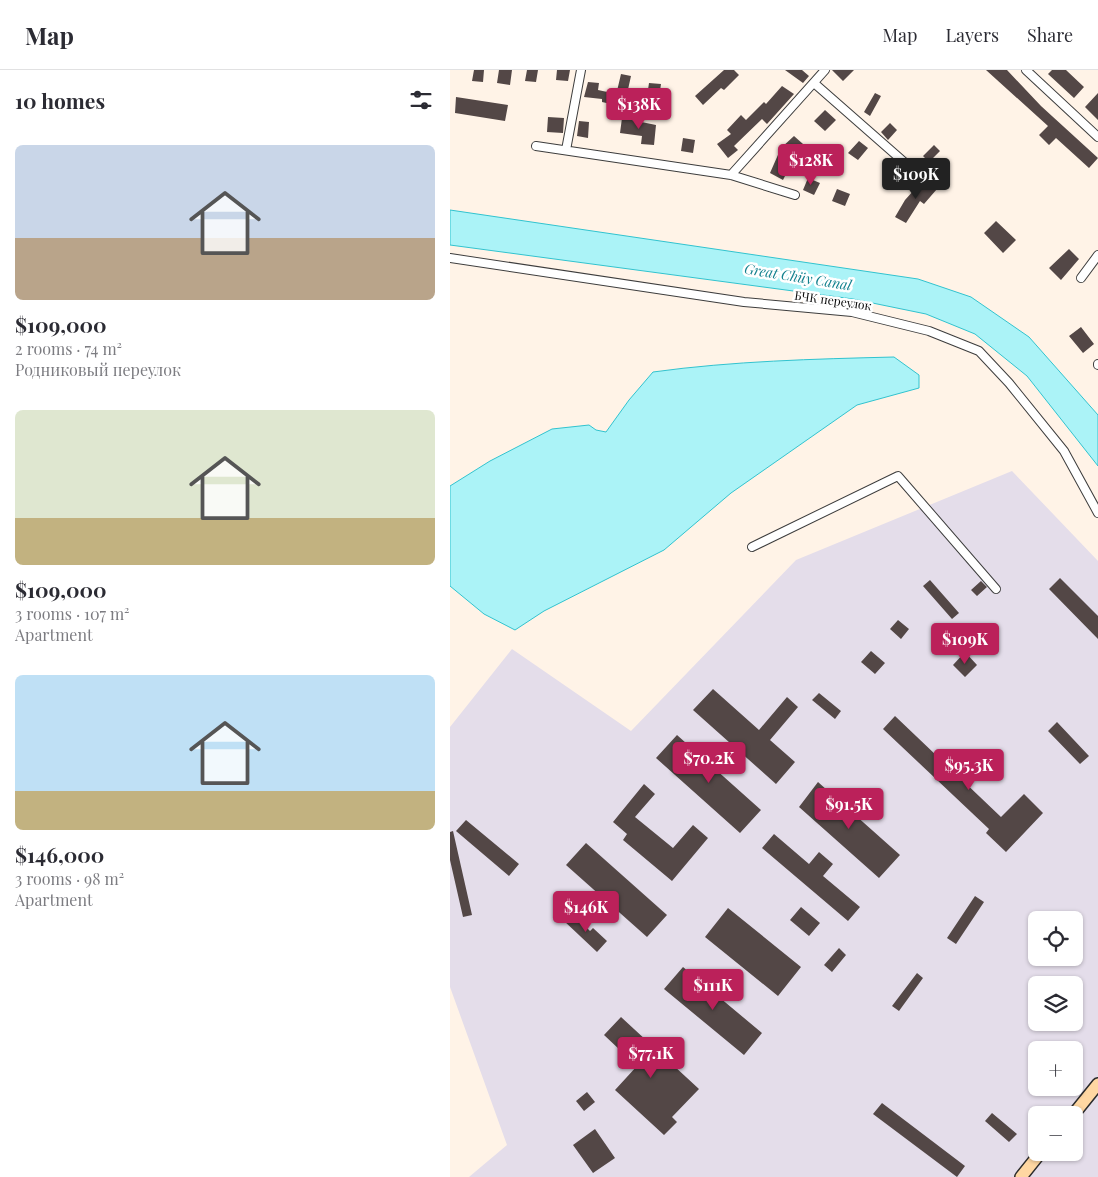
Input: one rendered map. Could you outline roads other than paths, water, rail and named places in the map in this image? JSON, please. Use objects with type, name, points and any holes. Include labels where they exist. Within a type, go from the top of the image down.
[{"type":"main road","points":[[1080,1106],[1098,1084]]},
{"type":"main road","points":[[1021,1177],[1034,1161]]},
{"type":"street","points":[[566,150],[582,70]]},
{"type":"street","points":[[732,175],[825,70]]},
{"type":"street","points":[[1026,70],[1098,137]]},
{"type":"street","points":[[814,82],[904,162]]},
{"type":"street","points":[[536,146],[732,175],[795,195]]},
{"type":"street","points":[[1080,278],[1098,255]]},
{"type":"street","name":"БЧК переулок","points":[[450,258],[744,302],[852,312],[929,331],[979,351],[1064,451],[1098,513]]},
{"type":"street","points":[[752,547],[898,476],[996,590]]},
{"type":"water","name":"Great Chüy Canal","points":[[450,210],[918,279],[971,297],[1029,337],[1098,415],[1098,466],[1027,376],[975,334],[926,314],[853,299],[450,245]]},
{"type":"water","points":[[894,357],[919,375],[919,388],[857,405],[731,493],[664,550],[544,611],[515,630],[484,614],[450,586],[450,486],[490,461],[552,429],[589,425],[596,430],[606,432],[629,400],[653,372],[743,363]]}]
